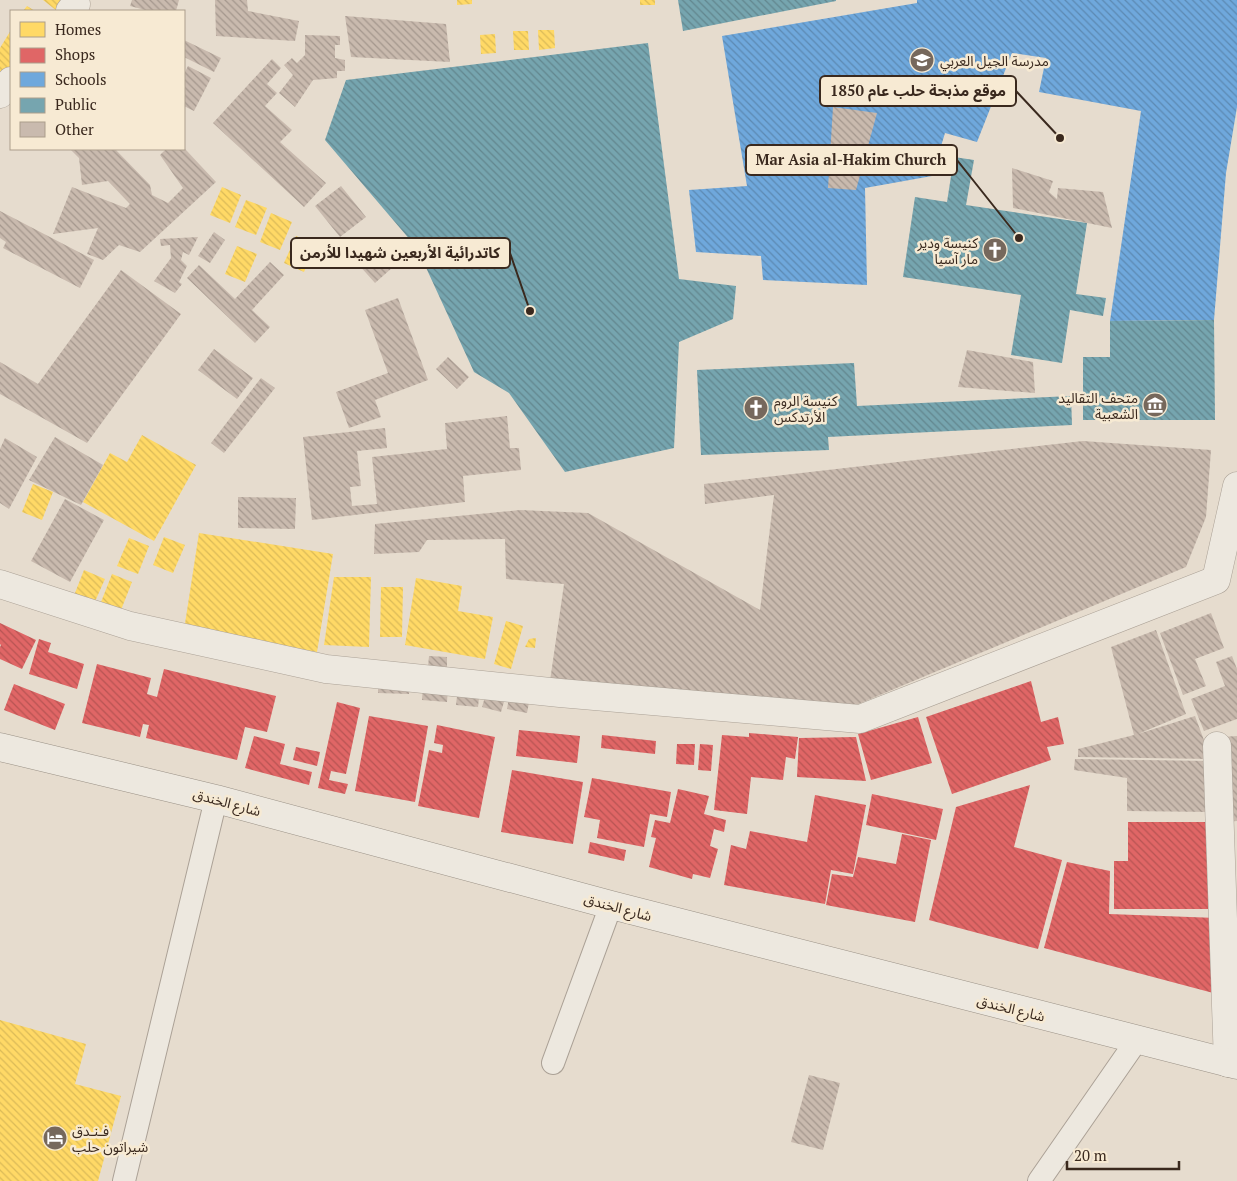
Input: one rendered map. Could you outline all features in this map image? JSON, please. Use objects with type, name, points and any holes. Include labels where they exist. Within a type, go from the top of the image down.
[{"type":"street","points":[[0,94],[10,82]]},
{"type":"street","points":[[0,584],[130,626],[326,668],[560,693],[860,719],[1216,580],[1237,486]]},
{"type":"street","points":[[1217,746],[1232,1064]]},
{"type":"street","name":"شارع الخندق","points":[[0,747],[216,799],[611,905],[1232,1064]]},
{"type":"lane","points":[[124,1181],[216,799]]},
{"type":"lane","points":[[552,1063],[611,905]]},
{"type":"lane","points":[[1039,1181],[1137,1040]]},
{"type":"building: Homes","points":[[43,0],[73,0],[64,10],[56,10]]},
{"type":"building: Homes","points":[[457,0],[472,0],[472,4],[457,5]]},
{"type":"building: Homes","points":[[640,0],[655,0],[655,5],[640,5]]},
{"type":"building: Homes","points":[[27,6],[33,10],[24,10]]},
{"type":"building: Homes","points":[[538,30],[554,30],[555,48],[539,50]]},
{"type":"building: Homes","points":[[513,31],[528,31],[529,50],[514,50]]},
{"type":"building: Homes","points":[[10,32],[10,71],[0,87],[0,48]]},
{"type":"building: Homes","points":[[495,34],[496,53],[481,54],[480,35]]},
{"type":"building: Homes","points":[[222,187],[241,195],[230,223],[210,215]]},
{"type":"building: Homes","points":[[246,200],[267,208],[256,235],[235,227]]},
{"type":"building: Homes","points":[[271,213],[292,222],[280,250],[260,242]]},
{"type":"building: Homes","points":[[296,236],[316,244],[304,272],[284,263]]},
{"type":"building: Homes","points":[[237,246],[257,254],[245,282],[225,274]]},
{"type":"building: Homes","points":[[142,435],[196,465],[154,541],[83,502],[110,453],[127,462]]},
{"type":"building: Homes","points":[[33,484],[53,492],[42,520],[22,512]]},
{"type":"building: Homes","points":[[199,533],[333,554],[317,652],[184,630]]},
{"type":"building: Homes","points":[[164,537],[185,545],[173,573],[153,565]]},
{"type":"building: Homes","points":[[129,538],[149,546],[138,574],[117,566]]},
{"type":"building: Homes","points":[[84,570],[105,579],[93,606],[73,598]]},
{"type":"building: Homes","points":[[112,574],[132,582],[121,610],[101,602]]},
{"type":"building: Homes","points":[[334,577],[371,577],[369,647],[324,645]]},
{"type":"building: Homes","points":[[416,578],[462,586],[458,611],[493,617],[485,659],[405,645]]},
{"type":"building: Homes","points":[[381,587],[403,587],[402,637],[380,637]]},
{"type":"building: Homes","points":[[506,621],[523,626],[511,669],[494,664]]},
{"type":"building: Homes","points":[[536,638],[535,648],[525,647],[529,639]]},
{"type":"building: Homes","name":"فـنـدق شيراتون حلب","points":[[0,1020],[86,1044],[75,1084],[121,1096],[98,1181],[0,1181]]},
{"type":"building: Shops","points":[[0,623],[36,640],[22,669],[0,659]]},
{"type":"building: Shops","points":[[39,639],[51,643],[48,652],[84,664],[77,689],[29,674]]},
{"type":"building: Shops","points":[[97,664],[151,678],[147,694],[157,697],[164,669],[276,696],[267,732],[245,727],[237,760],[146,738],[149,725],[143,724],[140,737],[82,723]]},
{"type":"building: Shops","points":[[1031,681],[1041,722],[1058,717],[1064,744],[1047,747],[1051,760],[952,794],[926,717]]},
{"type":"building: Shops","points":[[14,684],[65,704],[55,730],[4,710]]},
{"type":"building: Shops","points":[[337,702],[360,708],[346,774],[331,771],[329,780],[348,784],[345,794],[318,788]]},
{"type":"building: Shops","points":[[369,716],[428,726],[415,802],[355,791]]},
{"type":"building: Shops","points":[[918,717],[932,763],[871,780],[858,734]]},
{"type":"building: Shops","points":[[437,725],[495,737],[479,818],[418,806],[429,750],[442,753],[443,745],[434,743]]},
{"type":"building: Shops","points":[[519,730],[580,736],[577,763],[516,756]]},
{"type":"building: Shops","points":[[749,733],[798,737],[795,759],[786,757],[783,780],[751,777],[747,814],[714,810],[722,735],[749,737]]},
{"type":"building: Shops","points":[[602,735],[656,741],[655,754],[601,748]]},
{"type":"building: Shops","points":[[254,736],[285,744],[280,764],[312,772],[309,785],[245,768]]},
{"type":"building: Shops","points":[[856,737],[866,781],[797,777],[799,738]]},
{"type":"building: Shops","points":[[677,744],[695,744],[694,765],[676,764]]},
{"type":"building: Shops","points":[[700,744],[713,745],[711,771],[698,770]]},
{"type":"building: Shops","points":[[296,747],[320,752],[317,766],[293,760]]},
{"type":"building: Shops","points":[[512,770],[583,782],[573,844],[501,832]]},
{"type":"building: Shops","points":[[592,778],[671,792],[667,817],[650,814],[644,847],[597,838],[600,820],[584,817]]},
{"type":"building: Shops","points":[[1030,785],[1014,847],[1062,860],[1038,949],[929,920],[956,807]]},
{"type":"building: Shops","points":[[678,789],[709,796],[704,814],[726,820],[724,832],[714,829],[710,846],[718,849],[710,878],[693,874],[692,879],[649,867],[656,838],[651,837],[655,820],[670,823]]},
{"type":"building: Shops","points":[[872,794],[943,809],[936,840],[866,825]]},
{"type":"building: Shops","points":[[815,795],[866,805],[853,874],[831,870],[825,904],[724,885],[731,845],[746,849],[750,831],[807,842]]},
{"type":"building: Shops","points":[[1128,822],[1208,822],[1208,909],[1114,909],[1114,861],[1128,861]]},
{"type":"building: Shops","points":[[902,834],[931,840],[915,922],[826,905],[832,874],[853,877],[858,857],[896,864]]},
{"type":"building: Shops","points":[[590,842],[626,850],[624,861],[588,853]]},
{"type":"building: Shops","points":[[1067,862],[1110,871],[1109,914],[1217,918],[1217,994],[1044,948]]},
{"type":"building: Schools","points":[[917,0],[1237,0],[1237,107],[1226,173],[1214,320],[1110,321],[1141,111],[1039,92],[1046,58],[1012,53],[977,142],[945,133],[932,176],[865,188],[867,285],[763,280],[761,256],[696,252],[689,190],[747,186],[722,36],[917,3]]},
{"type":"building: Public","points":[[678,0],[836,0],[836,1],[683,31]]},
{"type":"building: Public","points":[[648,43],[679,279],[736,286],[733,319],[679,342],[674,448],[565,472],[509,393],[474,372],[417,248],[325,140],[346,80]]},
{"type":"building: Public","name":"كنيسة ودير مار آسيا","points":[[954,157],[974,160],[966,205],[1087,223],[1076,294],[1106,298],[1103,316],[1070,310],[1062,363],[1011,355],[1021,295],[903,277],[915,197],[947,202]]},
{"type":"building: Public","points":[[1214,320],[1215,420],[1083,420],[1083,357],[1110,357],[1110,321]]},
{"type":"building: Public","points":[[854,363],[857,406],[1071,396],[1072,425],[828,437],[829,450],[701,455],[697,370]]},
{"type":"building: Other","points":[[132,0],[179,0],[176,10],[145,10],[130,6]]},
{"type":"building: Other","points":[[215,0],[247,0],[248,11],[299,21],[295,41],[216,36]]},
{"type":"building: Other","points":[[345,16],[446,24],[450,62],[351,57]]},
{"type":"building: Other","points":[[305,35],[340,36],[340,45],[335,45],[335,58],[345,60],[345,71],[337,71],[337,78],[313,80],[295,107],[279,93],[293,75],[284,65],[292,58],[297,63],[305,55]]},
{"type":"building: Other","points":[[185,40],[221,58],[214,72],[185,58]]},
{"type":"building: Other","points":[[272,59],[281,68],[267,84],[277,93],[265,106],[292,130],[280,142],[326,183],[304,207],[213,123]]},
{"type":"building: Other","points":[[188,66],[211,78],[194,111],[185,106],[185,72]]},
{"type":"building: Other","points":[[833,107],[877,113],[856,190],[828,188]]},
{"type":"building: Other","points":[[185,149],[216,182],[140,252],[119,245],[103,260],[87,254],[98,228],[53,234],[72,187],[126,208],[130,204],[108,181],[82,185],[79,158],[71,150],[116,150],[150,185],[152,195],[168,203],[183,188],[160,155],[165,150]]},
{"type":"building: Other","points":[[1012,168],[1053,181],[1049,192],[1057,199],[1058,188],[1103,192],[1112,228],[1013,208]]},
{"type":"building: Other","points":[[341,186],[366,217],[340,237],[315,206]]},
{"type":"building: Other","points":[[0,211],[94,260],[80,288],[3,248],[6,242],[0,238]]},
{"type":"building: Other","points":[[214,232],[225,240],[210,263],[198,256]]},
{"type":"building: Other","points":[[198,237],[189,255],[183,252],[181,260],[187,266],[179,282],[182,284],[175,293],[154,281],[171,258],[170,245],[161,246],[160,239]]},
{"type":"building: Other","points":[[385,241],[401,260],[375,283],[358,264]]},
{"type":"building: Other","points":[[270,262],[284,275],[252,310],[270,327],[255,343],[187,278],[199,265],[235,299]]},
{"type":"building: Other","points":[[121,270],[181,314],[87,443],[0,394],[0,362],[38,384]]},
{"type":"building: Other","points":[[398,298],[428,380],[375,400],[381,417],[349,428],[336,392],[388,373],[365,310]]},
{"type":"building: Other","points":[[214,349],[253,378],[237,399],[198,370]]},
{"type":"building: Other","points":[[967,350],[1033,362],[1035,393],[958,387]]},
{"type":"building: Other","points":[[448,357],[469,377],[457,389],[436,369]]},
{"type":"building: Other","points":[[261,378],[275,388],[224,453],[211,443]]},
{"type":"building: Other","points":[[507,416],[510,448],[519,448],[521,470],[463,476],[465,502],[312,520],[303,437],[385,428],[387,448],[357,451],[361,486],[350,487],[352,506],[377,504],[372,457],[447,449],[445,423]]},
{"type":"building: Other","points":[[55,437],[103,465],[81,505],[29,480]]},
{"type":"building: Other","points":[[5,438],[37,457],[9,509],[0,503],[0,449]]},
{"type":"building: Other","points":[[1083,441],[1211,450],[1206,517],[1186,567],[856,705],[550,681],[564,584],[506,579],[505,539],[427,540],[419,552],[374,554],[375,524],[520,510],[588,513],[760,610],[774,495],[705,504],[704,484]]},
{"type":"building: Other","points":[[238,497],[296,498],[295,529],[238,528]]},
{"type":"building: Other","points":[[65,499],[104,520],[70,582],[31,561]]},
{"type":"building: Other","points":[[1211,613],[1224,648],[1195,659],[1206,686],[1183,695],[1160,633]]},
{"type":"building: Other","points":[[1156,630],[1186,714],[1138,734],[1195,716],[1211,759],[1078,757],[1078,749],[1134,735],[1111,647]]},
{"type":"building: Other","points":[[429,656],[447,657],[447,668],[428,667]]},
{"type":"building: Other","points":[[1232,656],[1237,669],[1237,719],[1204,731],[1191,699],[1225,686],[1216,662]]},
{"type":"building: Other","points":[[378,682],[410,682],[409,694],[378,693]]},
{"type":"building: Other","points":[[423,685],[448,687],[447,702],[422,700]]},
{"type":"building: Other","points":[[458,687],[480,689],[478,707],[456,705]]},
{"type":"building: Other","points":[[487,690],[506,695],[501,712],[482,707]]},
{"type":"building: Other","points":[[510,692],[530,697],[527,713],[507,709]]},
{"type":"building: Other","points":[[1237,736],[1237,821],[1224,822],[1222,737]]},
{"type":"building: Other","points":[[1075,759],[1210,761],[1210,812],[1127,811],[1127,778],[1074,770]]},
{"type":"building: Other","points":[[809,1075],[840,1083],[823,1150],[791,1142]]},
{"type":"place","name":"مدرسة الجيل العربي","points":[[922,60]]},
{"type":"place","name":"موقع مذبحة حلب عام 1850","points":[[1060,138]]},
{"type":"place","name":"Mar Asia al-Hakim Church","points":[[1019,238]]},
{"type":"place","name":"كنيسة ودير مار آسيا","points":[[995,250]]},
{"type":"place","name":"كاتدرائية الأربعين شهيدا للأرمن","points":[[530,311]]},
{"type":"place","name":"متحف التقاليد الشعبية","points":[[1155,405]]},
{"type":"place","name":"كنيسة الروم الأرتدكس","points":[[756,408]]},
{"type":"place","name":"فـنـدق شيراتون حلب","points":[[55,1138]]}]
